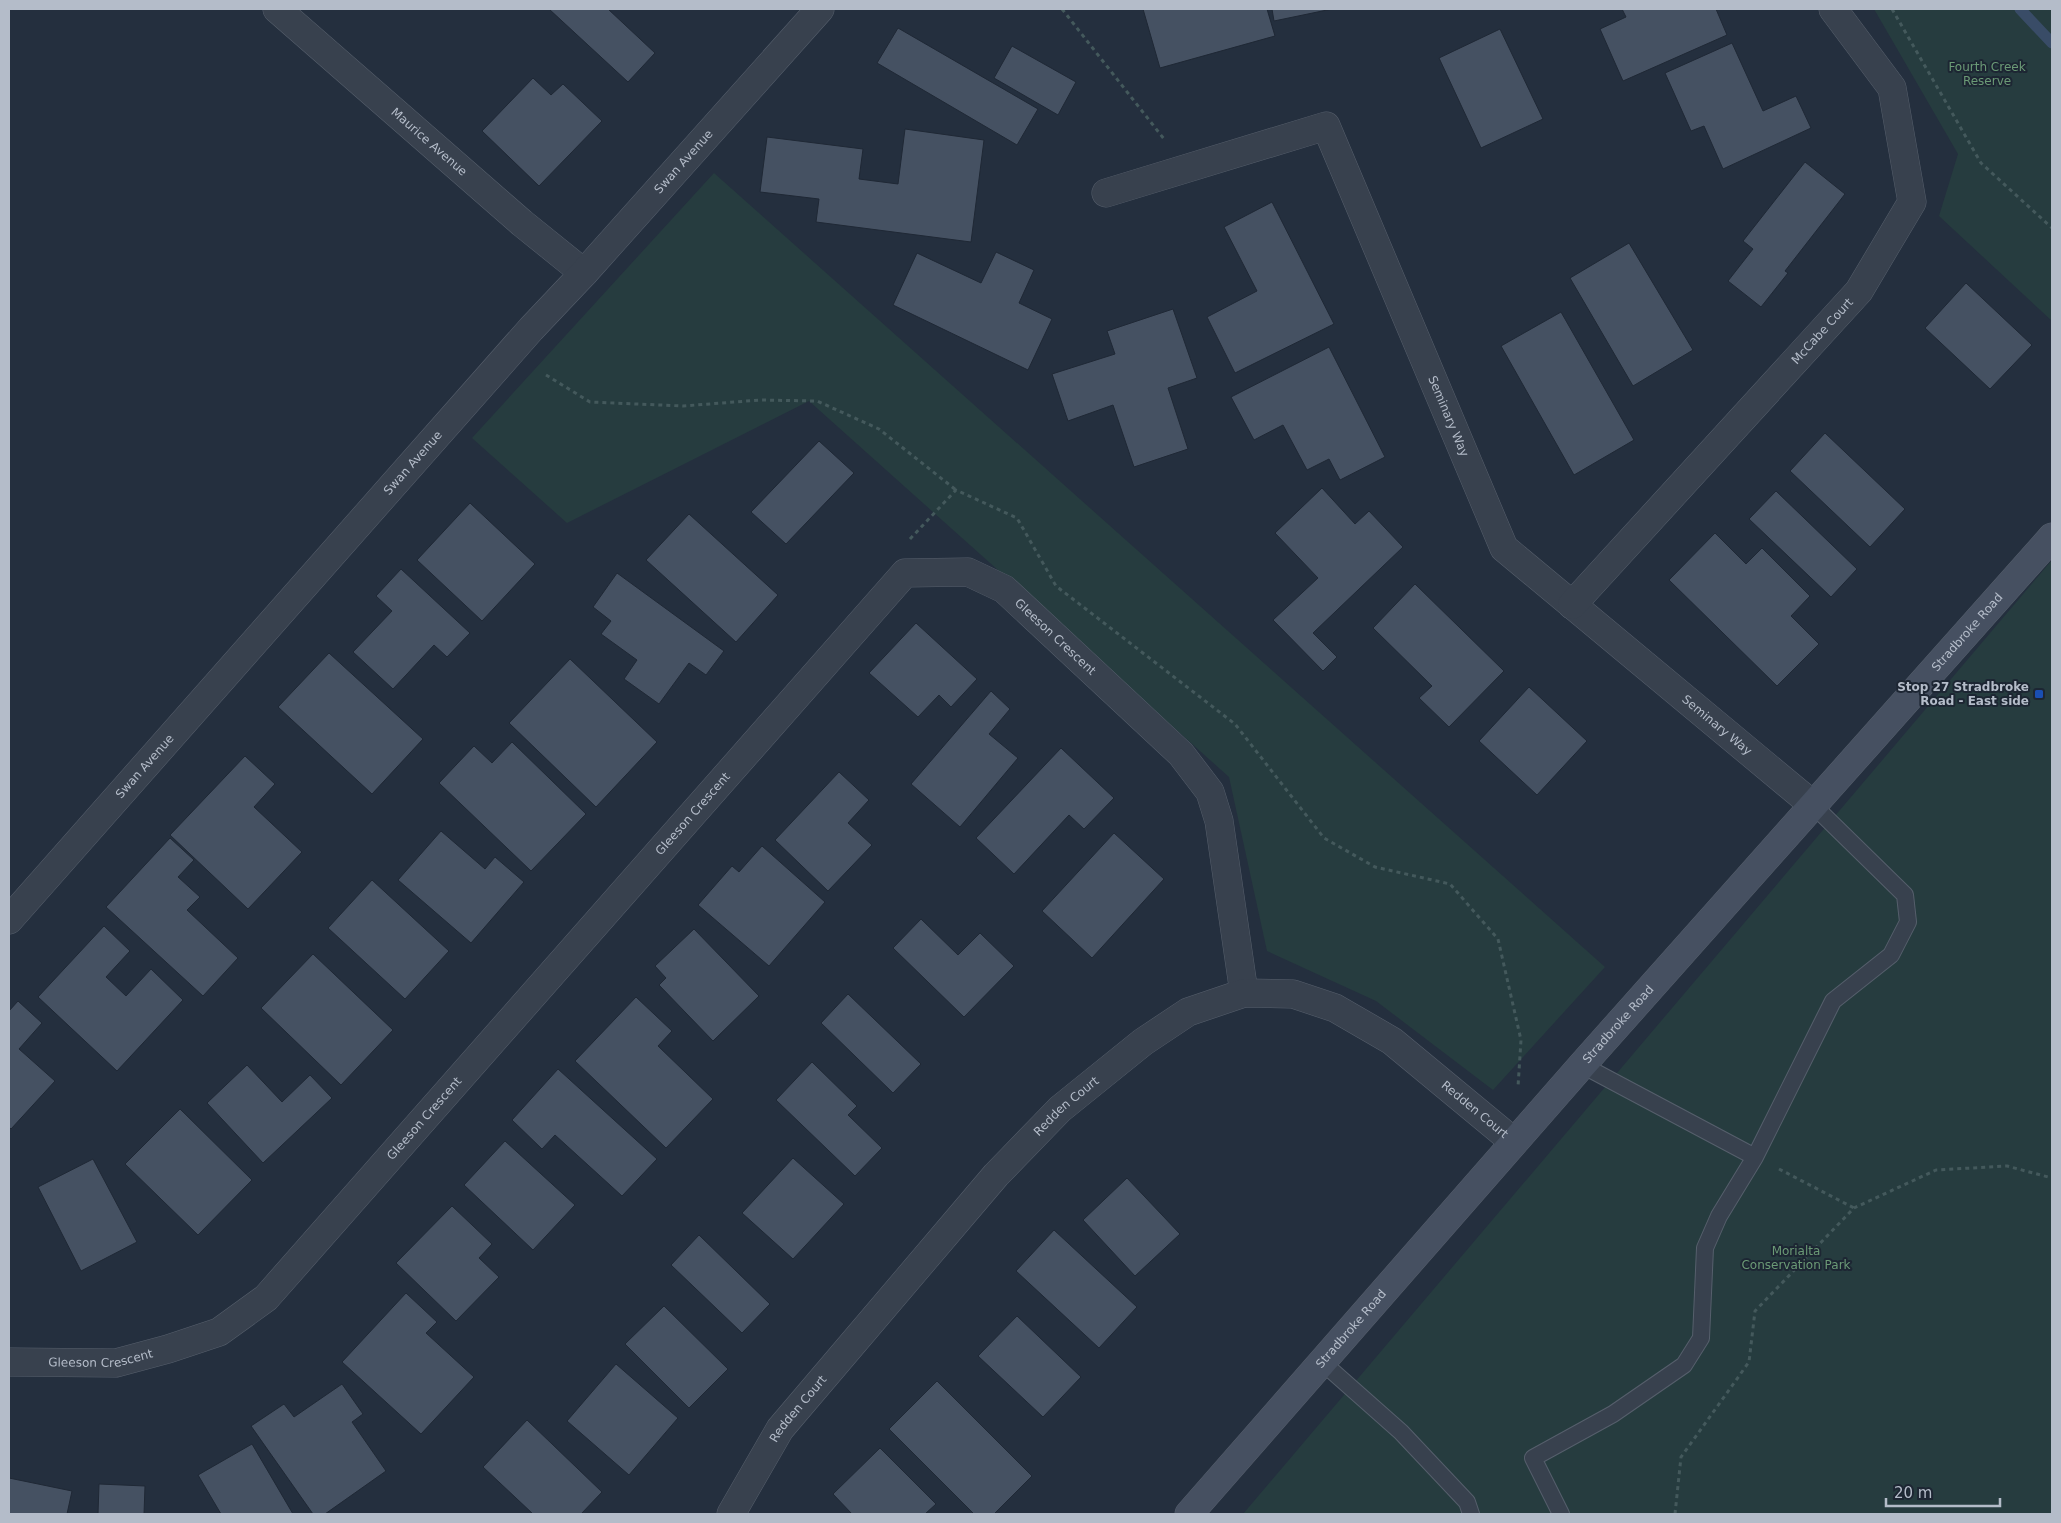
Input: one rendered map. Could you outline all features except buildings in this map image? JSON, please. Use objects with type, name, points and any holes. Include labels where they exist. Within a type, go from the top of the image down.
[{"type":"main road","name":"Stradbroke Road","points":[[1189,1514],[1582,1065],[2052,537]]},
{"type":"street","name":"Maurice Avenue","points":[[277,9],[522,223],[584,273]]},
{"type":"street","name":"Swan Avenue","points":[[9,920],[531,329],[584,273],[820,9]]},
{"type":"street","name":"McCabe Court","points":[[1572,605],[1859,290],[1912,202],[1892,88],[1833,9]]},
{"type":"street","name":"Seminary Way","points":[[1106,193],[1186,167],[1326,126],[1504,548],[1813,806]]},
{"type":"street","name":"Gleeson Crescent","points":[[9,1362],[116,1363],[168,1349],[219,1332],[266,1298],[905,573],[968,572],[1004,589],[1181,754],[1210,792],[1219,820],[1244,993]]},
{"type":"street","name":"Redden Court","points":[[731,1514],[780,1429],[996,1175],[1060,1109],[1143,1042],[1188,1012],[1244,993],[1293,994],[1335,1008],[1392,1041],[1514,1142]]},
{"type":"lane","points":[[1561,1514],[1533,1458],[1613,1414],[1684,1365],[1701,1338],[1705,1248],[1719,1216],[1755,1157],[1833,1001],[1891,955],[1908,922],[1905,895],[1813,806]]},
{"type":"lane","points":[[1582,1065],[1755,1157]]},
{"type":"lane","points":[[1322,1362],[1401,1432],[1467,1502],[1472,1514]]},
{"type":"path","points":[[1062,9],[1186,167]]},
{"type":"path","points":[[1892,9],[1981,163],[2052,228]]},
{"type":"path","points":[[546,375],[590,402],[683,406],[760,400],[817,401],[879,430],[956,490],[1017,518],[1056,586],[1235,724],[1324,838],[1375,867],[1450,884],[1498,939],[1521,1040],[1514,1142]]},
{"type":"path","points":[[908,541],[956,490]]},
{"type":"path","points":[[1755,1157],[1854,1208]]},
{"type":"path","points":[[1675,1514],[1681,1457],[1750,1362],[1755,1311],[1854,1208],[1936,1170],[2007,1166],[2052,1178]]},
{"type":"green space","name":"Fourth Creek Reserve","points":[[1874,9],[2052,9],[2052,321],[1939,216],[1958,154]]},
{"type":"green space","points":[[714,173],[1605,967],[1493,1090],[1376,1001],[1267,951],[1229,777],[809,401],[567,523],[472,438]]},
{"type":"green space","name":"Morialta Conservation Park","points":[[2052,560],[2052,1514],[1243,1514]]},
{"type":"waterway","points":[[2020,9],[2052,43]]},
{"type":"place","name":"Stop 27 Stradbroke Road - East side","points":[[2039,694]]}]
